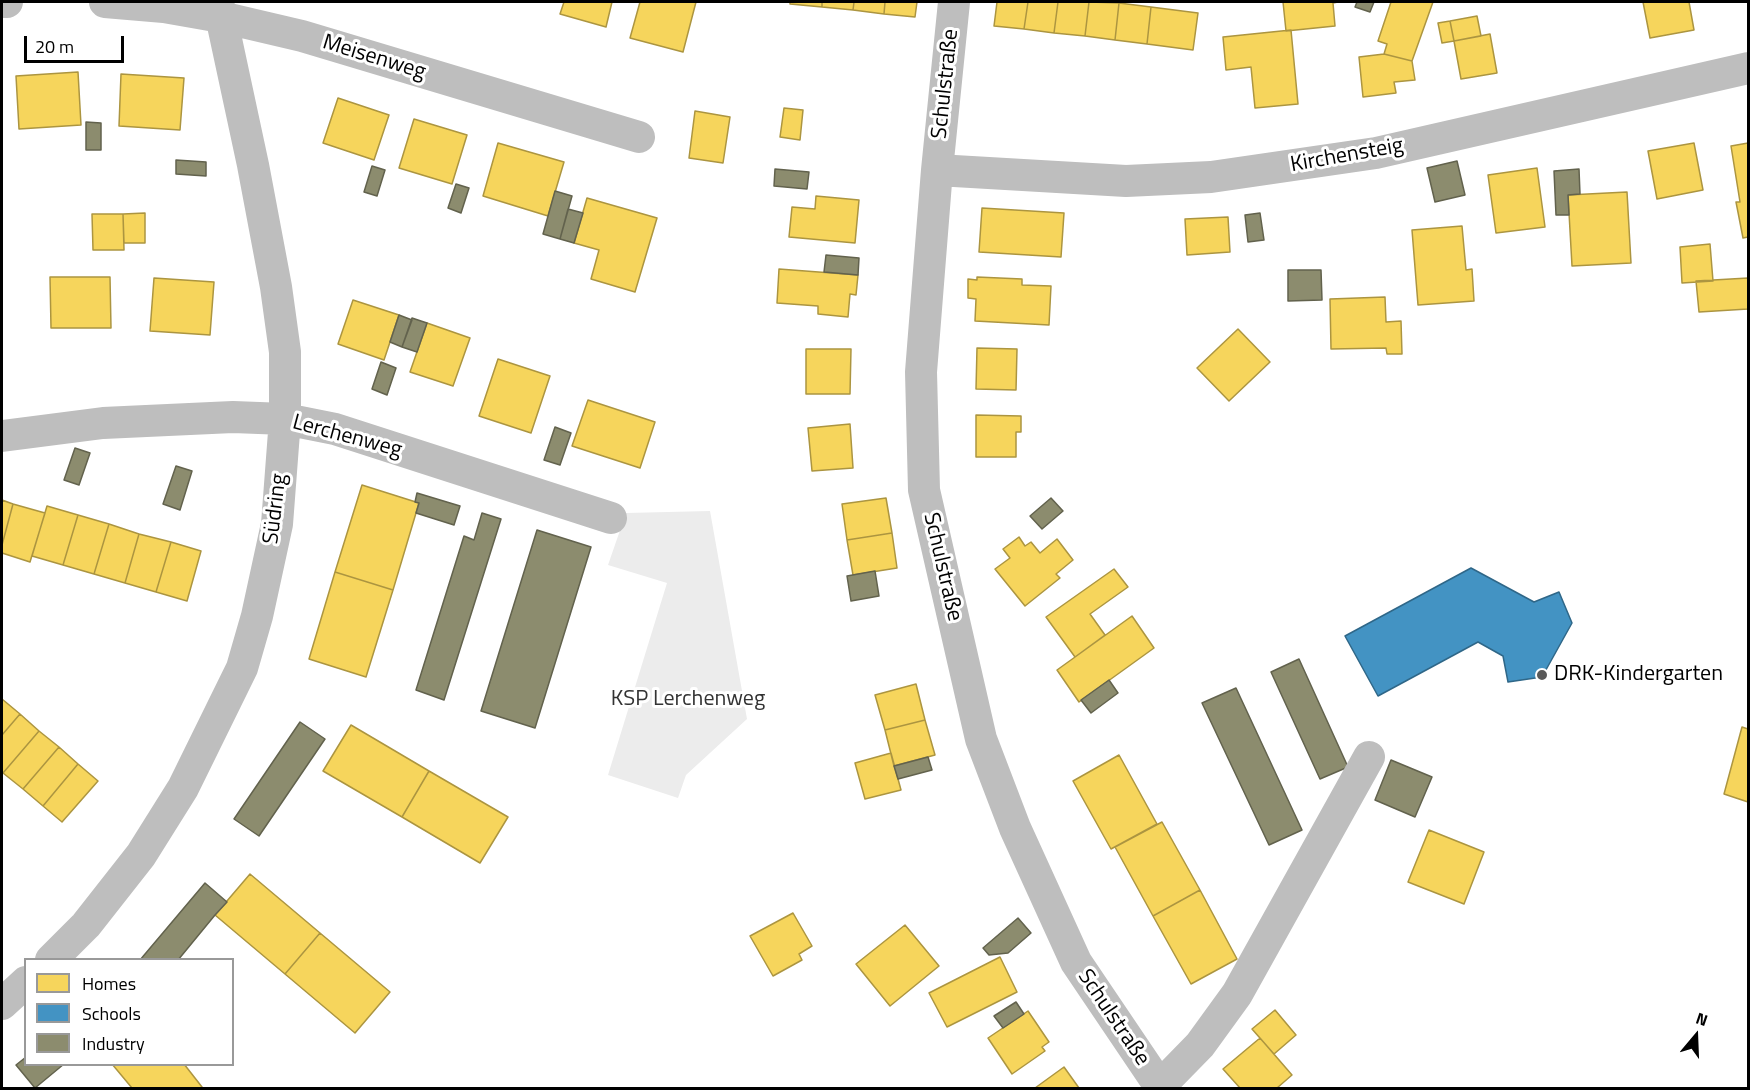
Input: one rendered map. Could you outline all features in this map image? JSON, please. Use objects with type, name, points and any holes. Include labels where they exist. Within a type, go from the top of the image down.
[{"type":"street","points":[[2,2],[7,2]]},
{"type":"street","name":"Meisenweg","points":[[105,2],[219,9],[639,137]]},
{"type":"street","name":"Schulstraße","points":[[954,2],[937,170],[921,372],[924,490],[981,739],[1015,828],[1076,962],[1160,1088],[1200,1045],[1237,994],[1369,757]]},
{"type":"street","name":"Südring","points":[[53,958],[86,925],[141,855],[183,788],[242,668],[257,616],[277,524],[285,419],[285,352],[276,287],[253,165],[219,9]]},
{"type":"street","name":"Kirchensteig","points":[[937,170],[1126,181],[1211,177],[1376,153],[1749,68]]},
{"type":"street","name":"Lerchenweg","points":[[2,436],[103,423],[233,417],[285,419],[335,429],[611,518]]},
{"type":"street","points":[[2,1004],[24,984]]},
{"type":"green space","name":"KSP Lerchenweg","points":[[710,511],[747,719],[686,775],[678,798],[608,775],[667,583],[608,565],[626,513]]},
{"type":"building: Homes","points":[[564,2],[612,2],[606,27],[560,14]]},
{"type":"building: Homes","points":[[640,2],[696,2],[683,52],[630,38]]},
{"type":"building: Homes","points":[[790,2],[822,2],[822,7],[790,4]]},
{"type":"building: Homes","points":[[822,2],[854,2],[853,10],[822,7]]},
{"type":"building: Homes","points":[[854,2],[885,2],[884,14],[853,10]]},
{"type":"building: Homes","points":[[885,2],[917,2],[915,17],[884,14]]},
{"type":"building: Homes","points":[[997,2],[1028,2],[1024,29],[994,26]]},
{"type":"building: Homes","points":[[1028,2],[1058,2],[1054,33],[1024,29]]},
{"type":"building: Homes","points":[[1058,2],[1089,2],[1085,36],[1054,33]]},
{"type":"building: Homes","points":[[1089,2],[1119,3],[1115,40],[1085,36]]},
{"type":"building: Homes","points":[[1283,2],[1338,2],[1333,3],[1335,26],[1286,31]]},
{"type":"building: Homes","points":[[1391,2],[1433,2],[1412,61],[1384,54],[1387,44],[1378,41]]},
{"type":"building: Homes","points":[[1643,2],[1689,2],[1694,30],[1650,38]]},
{"type":"building: Homes","points":[[1119,3],[1151,7],[1147,44],[1115,40]]},
{"type":"building: Homes","points":[[1151,7],[1198,13],[1193,50],[1147,44]]},
{"type":"building: Homes","points":[[1477,16],[1481,36],[1454,41],[1450,21]]},
{"type":"building: Homes","points":[[1450,21],[1454,41],[1442,43],[1438,23]]},
{"type":"building: Homes","points":[[1291,30],[1298,104],[1255,108],[1251,67],[1226,70],[1223,37]]},
{"type":"building: Homes","points":[[1490,34],[1497,73],[1461,79],[1454,41]]},
{"type":"building: Homes","points":[[1384,54],[1412,61],[1415,80],[1394,82],[1396,93],[1363,97],[1359,57]]},
{"type":"building: Homes","points":[[78,72],[81,125],[19,129],[16,76]]},
{"type":"building: Homes","points":[[121,74],[184,78],[180,130],[119,126]]},
{"type":"building: Homes","points":[[338,98],[389,115],[374,160],[323,143]]},
{"type":"building: Homes","points":[[784,108],[803,110],[800,140],[780,137]]},
{"type":"building: Homes","points":[[695,111],[730,117],[723,163],[689,158]]},
{"type":"building: Homes","points":[[414,119],[467,135],[452,184],[399,168]]},
{"type":"building: Homes","points":[[498,143],[564,162],[548,216],[483,196]]},
{"type":"building: Homes","points":[[1694,143],[1703,190],[1657,199],[1648,151]]},
{"type":"building: Homes","points":[[1748,143],[1748,237],[1743,238],[1736,202],[1740,202],[1731,146]]},
{"type":"building: Homes","points":[[1537,168],[1545,227],[1496,233],[1488,175]]},
{"type":"building: Homes","points":[[1627,192],[1631,263],[1572,266],[1568,195]]},
{"type":"building: Homes","points":[[816,196],[859,200],[855,243],[789,237],[792,207],[815,209]]},
{"type":"building: Homes","points":[[587,198],[657,218],[635,292],[591,279],[599,250],[574,243]]},
{"type":"building: Homes","points":[[982,208],[1064,213],[1061,257],[979,252]]},
{"type":"building: Homes","points":[[145,213],[145,243],[124,243],[123,214]]},
{"type":"building: Homes","points":[[92,214],[123,214],[124,250],[93,250]]},
{"type":"building: Homes","points":[[1228,217],[1230,252],[1187,255],[1185,219]]},
{"type":"building: Homes","points":[[1462,226],[1466,270],[1472,269],[1474,301],[1418,305],[1412,230]]},
{"type":"building: Homes","points":[[1710,244],[1713,281],[1682,283],[1680,247]]},
{"type":"building: Homes","points":[[779,269],[858,275],[856,295],[850,294],[848,317],[818,314],[818,306],[777,303]]},
{"type":"building: Homes","points":[[50,277],[110,277],[111,328],[51,328]]},
{"type":"building: Homes","points":[[977,277],[1022,279],[1022,285],[1051,286],[1049,325],[975,321],[976,299],[968,298],[968,279],[977,280]]},
{"type":"building: Homes","points":[[154,278],[214,282],[210,335],[150,331]]},
{"type":"building: Homes","points":[[1748,278],[1748,309],[1699,312],[1696,281]]},
{"type":"building: Homes","points":[[1385,297],[1386,322],[1401,321],[1402,354],[1387,354],[1386,348],[1331,349],[1330,299]]},
{"type":"building: Homes","points":[[353,300],[399,315],[384,360],[338,344]]},
{"type":"building: Homes","points":[[427,323],[470,338],[453,386],[410,372]]},
{"type":"building: Homes","points":[[1238,329],[1270,362],[1229,401],[1197,368]]},
{"type":"building: Homes","points":[[977,348],[1017,349],[1016,390],[976,389]]},
{"type":"building: Homes","points":[[806,349],[851,349],[850,394],[806,394]]},
{"type":"building: Homes","points":[[498,359],[550,376],[531,433],[479,416]]},
{"type":"building: Homes","points":[[588,400],[655,422],[640,468],[572,446]]},
{"type":"building: Homes","points":[[976,415],[1021,416],[1021,432],[1016,432],[1016,457],[976,457]]},
{"type":"building: Homes","points":[[850,424],[853,468],[812,471],[808,428]]},
{"type":"building: Homes","points":[[362,485],[419,503],[393,590],[335,572]]},
{"type":"building: Homes","points":[[886,498],[892,533],[847,540],[842,504]]},
{"type":"building: Homes","points":[[2,500],[13,504],[2,545]]},
{"type":"building: Homes","points":[[13,504],[45,513],[30,562],[2,553]]},
{"type":"building: Homes","points":[[47,506],[78,515],[63,565],[32,556]]},
{"type":"building: Homes","points":[[78,515],[109,524],[94,574],[63,565]]},
{"type":"building: Homes","points":[[109,524],[139,534],[125,583],[94,574]]},
{"type":"building: Homes","points":[[892,533],[897,568],[853,575],[847,540]]},
{"type":"building: Homes","points":[[139,534],[171,542],[156,592],[125,583]]},
{"type":"building: Homes","points":[[1019,537],[1025,546],[1031,542],[1040,553],[1057,539],[1073,560],[1056,574],[1060,578],[1025,606],[995,569],[1010,558],[1003,549]]},
{"type":"building: Homes","points":[[171,542],[201,551],[187,601],[156,592]]},
{"type":"building: Homes","points":[[1114,569],[1128,587],[1090,614],[1105,635],[1075,657],[1046,617]]},
{"type":"building: Homes","points":[[335,572],[393,590],[366,677],[309,659]]},
{"type":"building: Homes","points":[[1132,616],[1154,648],[1079,702],[1057,670]]},
{"type":"building: Homes","points":[[916,684],[925,720],[885,730],[875,695]]},
{"type":"building: Homes","points":[[2,699],[20,714],[2,735]]},
{"type":"building: Homes","points":[[20,714],[39,731],[3,773],[2,735]]},
{"type":"building: Homes","points":[[925,720],[935,755],[894,766],[885,730]]},
{"type":"building: Homes","points":[[351,725],[429,771],[402,817],[323,771]]},
{"type":"building: Homes","points":[[1742,727],[1748,729],[1748,802],[1724,794]]},
{"type":"building: Homes","points":[[39,731],[59,747],[23,789],[3,773]]},
{"type":"building: Homes","points":[[59,747],[78,764],[43,806],[23,789]]},
{"type":"building: Homes","points":[[891,753],[901,790],[865,799],[855,763]]},
{"type":"building: Homes","points":[[1119,755],[1157,824],[1111,849],[1073,781]]},
{"type":"building: Homes","points":[[78,764],[98,781],[62,822],[43,806]]},
{"type":"building: Homes","points":[[429,771],[508,817],[480,863],[402,817]]},
{"type":"building: Homes","points":[[1162,822],[1200,890],[1153,916],[1115,847]]},
{"type":"building: Homes","points":[[1429,830],[1484,852],[1464,904],[1408,882]]},
{"type":"building: Homes","points":[[250,874],[320,933],[285,974],[215,915]]},
{"type":"building: Homes","points":[[1200,890],[1237,959],[1191,984],[1153,916]]},
{"type":"building: Homes","points":[[793,913],[812,946],[799,954],[802,960],[773,976],[750,936]]},
{"type":"building: Homes","points":[[905,925],[939,966],[890,1006],[856,964]]},
{"type":"building: Homes","points":[[320,933],[390,992],[355,1033],[285,974]]},
{"type":"building: Homes","points":[[1000,957],[1017,992],[947,1027],[929,993]]},
{"type":"building: Homes","points":[[1275,1010],[1296,1035],[1274,1054],[1252,1029]]},
{"type":"building: Homes","points":[[1028,1011],[1049,1042],[1042,1047],[1045,1051],[1012,1074],[988,1038]]},
{"type":"building: Homes","points":[[1260,1038],[1292,1075],[1277,1088],[1240,1088],[1223,1069]]},
{"type":"building: Homes","points":[[114,1066],[186,1066],[202,1087],[200,1088],[132,1088]]},
{"type":"building: Homes","points":[[1064,1067],[1079,1088],[1035,1088]]},
{"type":"building: Schools","points":[[1471,568],[1534,602],[1559,592],[1572,623],[1542,677],[1508,682],[1503,656],[1478,642],[1378,696],[1345,636]]},
{"type":"building: Industry","points":[[1357,2],[1374,2],[1370,12],[1355,7]]},
{"type":"building: Industry","points":[[86,122],[101,123],[101,150],[86,150]]},
{"type":"building: Industry","points":[[176,160],[206,162],[206,176],[176,174]]},
{"type":"building: Industry","points":[[1457,161],[1465,195],[1435,202],[1427,168]]},
{"type":"building: Industry","points":[[372,166],[385,170],[377,196],[364,192]]},
{"type":"building: Industry","points":[[775,169],[809,172],[807,189],[774,186]]},
{"type":"building: Industry","points":[[1579,169],[1580,194],[1568,195],[1569,215],[1556,215],[1554,171]]},
{"type":"building: Industry","points":[[456,184],[469,188],[461,213],[448,208]]},
{"type":"building: Industry","points":[[555,191],[572,196],[560,239],[543,234]]},
{"type":"building: Industry","points":[[568,209],[583,213],[574,243],[560,239]]},
{"type":"building: Industry","points":[[1260,213],[1264,240],[1248,242],[1245,215]]},
{"type":"building: Industry","points":[[826,255],[859,258],[858,275],[824,272]]},
{"type":"building: Industry","points":[[1288,270],[1321,270],[1322,300],[1288,301]]},
{"type":"building: Industry","points":[[399,315],[412,320],[402,347],[390,342]]},
{"type":"building: Industry","points":[[412,318],[427,323],[417,352],[402,347]]},
{"type":"building: Industry","points":[[381,362],[396,368],[387,395],[372,389]]},
{"type":"building: Industry","points":[[555,427],[571,433],[560,465],[544,460]]},
{"type":"building: Industry","points":[[75,448],[90,453],[79,485],[64,480]]},
{"type":"building: Industry","points":[[176,466],[192,471],[180,510],[163,504]]},
{"type":"building: Industry","points":[[417,493],[460,506],[454,525],[416,513],[419,503],[415,502]]},
{"type":"building: Industry","points":[[1051,498],[1063,511],[1042,529],[1030,516]]},
{"type":"building: Industry","points":[[482,513],[501,519],[444,700],[416,690],[464,536],[474,540]]},
{"type":"building: Industry","points":[[537,530],[591,547],[535,728],[481,711]]},
{"type":"building: Industry","points":[[875,571],[879,596],[851,601],[847,576]]},
{"type":"building: Industry","points":[[1299,659],[1348,767],[1320,779],[1271,672]]},
{"type":"building: Industry","points":[[1109,680],[1118,693],[1091,713],[1081,700]]},
{"type":"building: Industry","points":[[1236,688],[1302,830],[1269,845],[1202,703]]},
{"type":"building: Industry","points":[[300,722],[325,739],[259,836],[234,819]]},
{"type":"building: Industry","points":[[928,757],[932,770],[898,779],[894,766]]},
{"type":"building: Industry","points":[[1391,760],[1432,777],[1415,817],[1375,800]]},
{"type":"building: Industry","points":[[205,883],[227,902],[180,958],[142,958]]},
{"type":"building: Industry","points":[[1018,918],[1031,933],[1008,953],[989,955],[983,948]]},
{"type":"building: Industry","points":[[1016,1002],[1024,1014],[1003,1028],[994,1016]]},
{"type":"building: Industry","points":[[24,1059],[24,1066],[62,1066],[35,1088],[16,1065]]},
{"type":"place","name":"DRK-Kindergarten","points":[[1542,675]]}]
